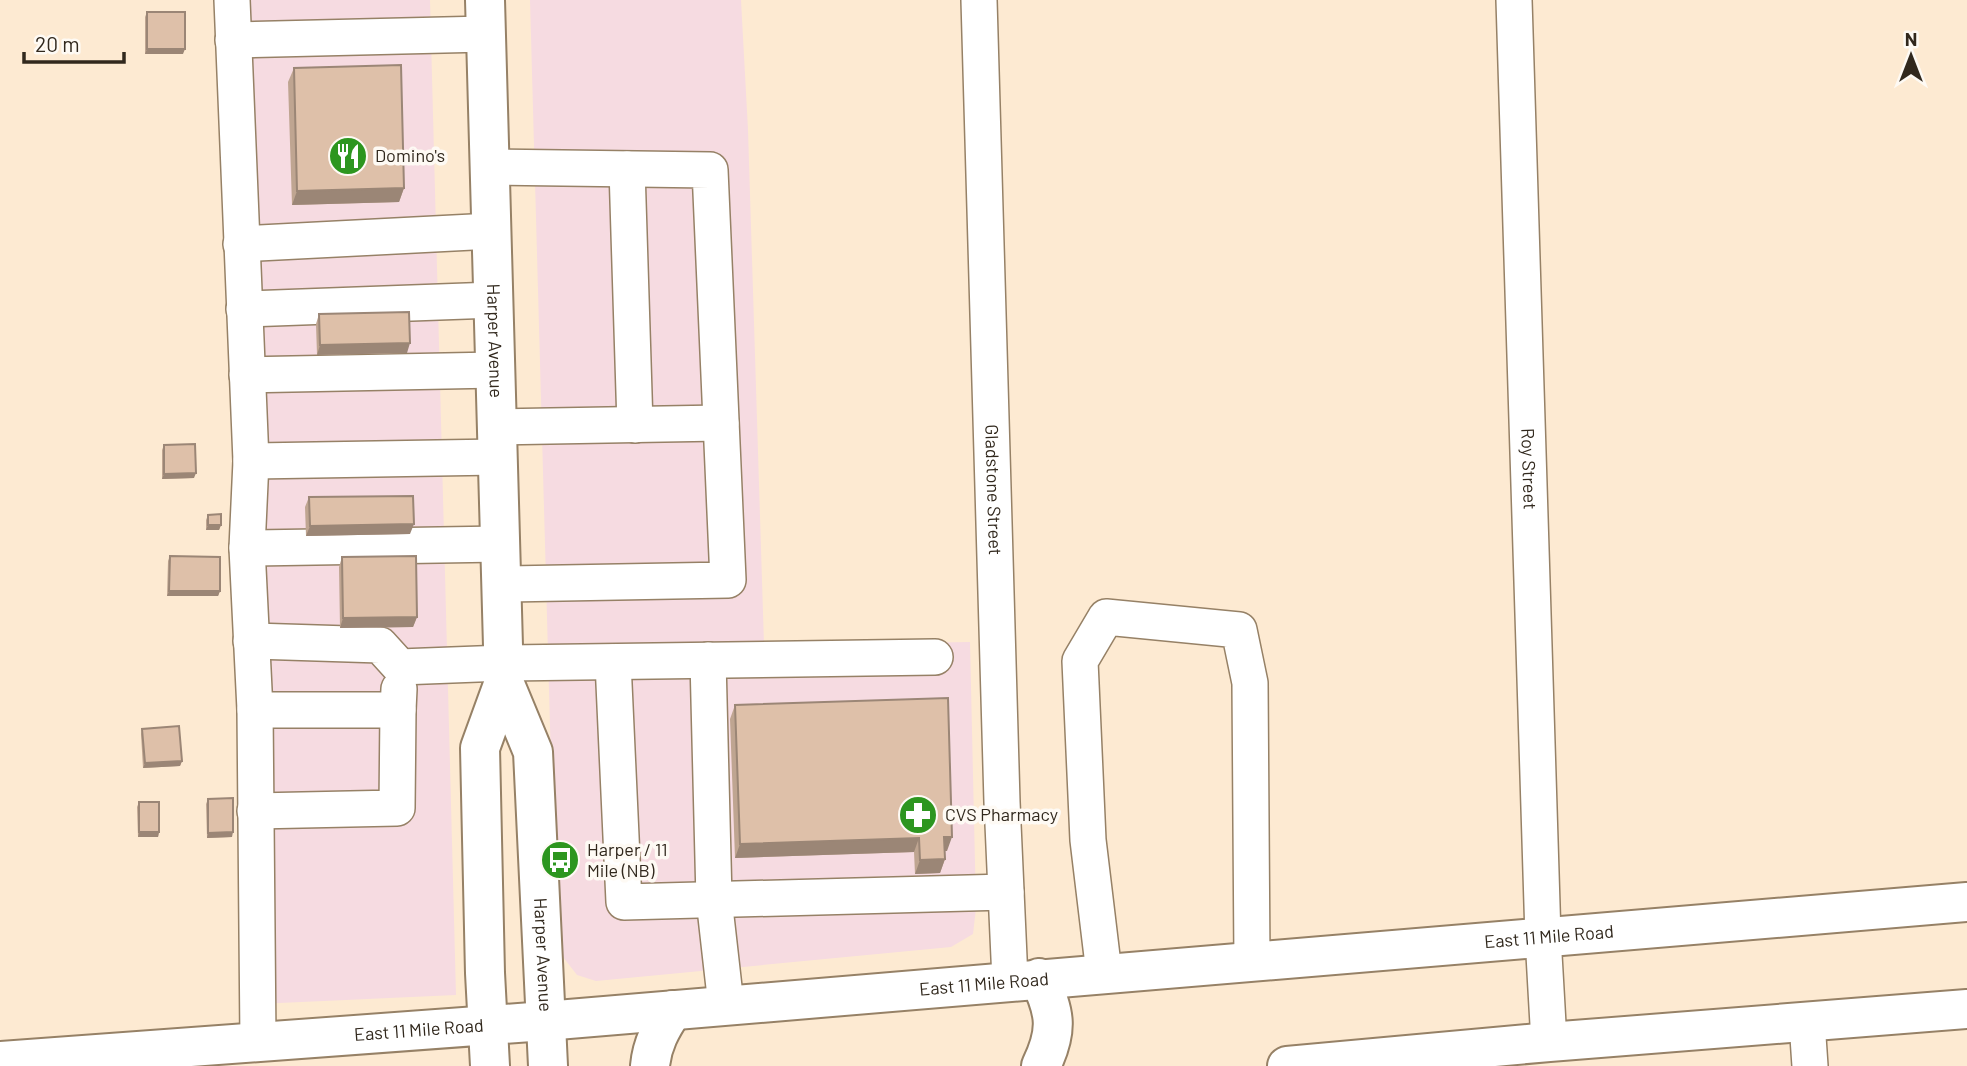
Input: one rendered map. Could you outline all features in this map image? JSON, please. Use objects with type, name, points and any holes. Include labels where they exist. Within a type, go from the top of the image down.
[{"type":"main road","name":"Harper Avenue","points":[[486,17],[504,673],[533,752],[548,1066]]},
{"type":"main road","name":"Harper Avenue","points":[[490,1066],[480,748],[504,673]]},
{"type":"main road","name":"East 11 Mile Road","points":[[0,1061],[262,1054],[488,1025],[1967,902]]},
{"type":"main road","points":[[1024,979],[1051,1001],[1054,1021],[1051,1046],[1041,1066]]},
{"type":"main road","points":[[1287,1066],[1967,1009]]},
{"type":"main road","points":[[650,1066],[651,1052],[659,1031],[673,1010]]},
{"type":"street","points":[[232,0],[251,461],[247,548],[254,710],[254,811],[262,1054]]},
{"type":"street","name":"Gladstone Street","points":[[979,0],[1006,892],[1024,979]]},
{"type":"street","name":"Roy Street","points":[[1514,0],[1543,937]]},
{"type":"street","points":[[233,40],[486,17]]},
{"type":"street","points":[[490,167],[710,170],[728,580],[502,584]]},
{"type":"street","points":[[627,169],[635,425]]},
{"type":"street","points":[[242,244],[492,231]]},
{"type":"street","points":[[244,309],[494,300]]},
{"type":"street","points":[[247,375],[496,370]]},
{"type":"street","points":[[251,461],[498,442],[635,425],[721,423]]},
{"type":"street","points":[[247,548],[500,544]]},
{"type":"street","points":[[1104,973],[1088,840],[1080,661],[1106,617],[1238,630],[1250,683],[1252,961]]},
{"type":"street","points":[[251,641],[380,645],[400,667],[504,673],[613,662],[935,657]]},
{"type":"street","points":[[708,660],[714,899],[726,1005]]},
{"type":"street","points":[[613,662],[624,902],[1006,892]]},
{"type":"street","points":[[254,811],[397,808],[400,667]]},
{"type":"street","points":[[254,710],[398,710]]},
{"type":"street","points":[[1543,937],[1549,1042]]},
{"type":"street","points":[[1807,1022],[1810,1066]]},
{"type":"shaded area","points":[[228,0],[430,0],[456,995],[257,1004]]},
{"type":"shaded area","points":[[530,0],[741,0],[748,130],[764,645],[970,642],[976,908],[973,934],[951,947],[596,981],[577,975],[563,957],[552,798]]},
{"type":"building","points":[[147,12],[185,12],[185,49],[147,49]]},
{"type":"building","points":[[401,65],[404,188],[297,191],[294,68]]},
{"type":"building","points":[[409,312],[410,343],[320,345],[319,314]]},
{"type":"building","points":[[195,444],[196,473],[164,474],[164,445]]},
{"type":"building","points":[[413,496],[414,524],[310,526],[309,497]]},
{"type":"building","points":[[221,514],[221,525],[208,525],[208,515]]},
{"type":"building","points":[[170,556],[220,557],[220,591],[169,591]]},
{"type":"building","points":[[416,556],[417,617],[343,618],[342,557]]},
{"type":"building","name":"CVS Pharmacy","points":[[948,698],[952,837],[944,837],[945,859],[920,860],[919,838],[740,844],[735,705]]},
{"type":"building","points":[[179,726],[182,761],[145,763],[142,729]]},
{"type":"building","points":[[233,798],[233,832],[208,833],[208,799]]},
{"type":"building","points":[[139,802],[159,802],[159,832],[139,832]]},
{"type":"place","name":"Domino's","points":[[348,156]]},
{"type":"place","name":"CVS Pharmacy","points":[[918,815]]},
{"type":"place","name":"Harper / 11 Mile (NB)","points":[[560,860]]}]
